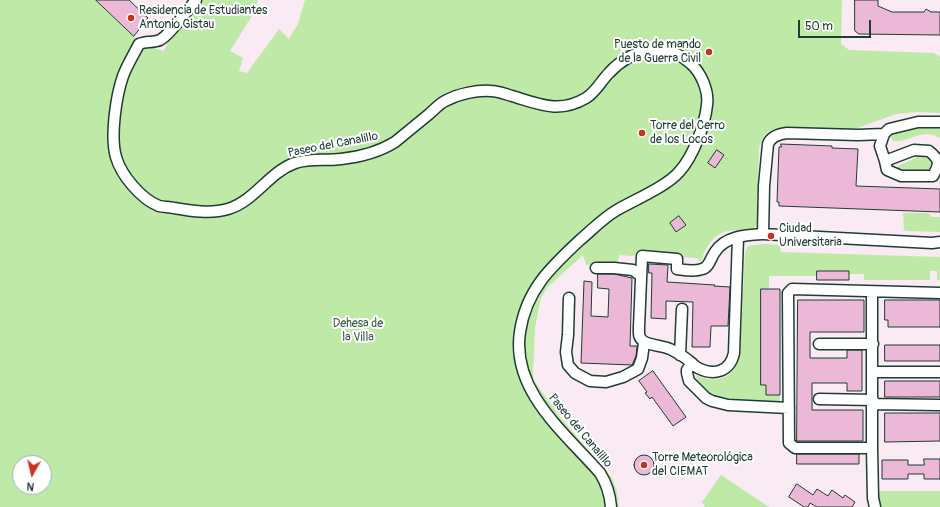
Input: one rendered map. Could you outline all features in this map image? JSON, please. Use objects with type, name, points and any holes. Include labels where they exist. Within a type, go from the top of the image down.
[{"type":"street","name":"Paseo del Canalillo","points":[[196,0],[162,39],[139,44],[123,77],[115,110],[114,136],[116,158],[128,181],[140,193],[159,206],[188,211],[219,210],[239,205],[286,168],[296,163],[340,159],[387,148],[444,102],[460,95],[480,91],[490,91],[499,92],[554,107],[568,106],[588,97],[596,91],[609,73],[621,63],[636,53],[650,50],[676,53],[696,69],[706,91],[708,103],[702,128],[686,163],[679,173],[670,180],[616,210],[600,222],[551,268],[534,292],[526,310],[520,332],[519,351],[529,386],[550,418],[600,473],[608,490],[611,507]]},
{"type":"street","points":[[885,161],[914,150],[929,151],[938,161],[938,167],[932,176],[901,176],[886,170],[885,161],[880,146],[884,134],[889,129],[918,122],[940,122]]},
{"type":"street","points":[[763,234],[764,186],[768,144],[770,139],[777,135],[787,133],[858,135],[884,134]]},
{"type":"street","points":[[738,237],[734,353],[733,361],[729,366],[723,370],[715,372],[699,369],[671,349],[644,343],[639,337],[642,256],[677,259],[677,269],[703,269],[707,266],[715,251],[727,241],[738,237],[763,234],[932,243],[940,242]]},
{"type":"street","points":[[596,268],[633,270],[641,276]]},
{"type":"street","points":[[872,448],[795,448],[789,443],[788,293],[792,289],[940,293]]},
{"type":"street","points":[[872,292],[872,448],[873,498],[876,507]]},
{"type":"street","points":[[569,298],[566,352],[568,365],[575,372],[590,381],[606,382],[623,377],[638,369],[642,358],[644,343]]},
{"type":"street","points":[[680,355],[682,310]]},
{"type":"street","points":[[819,344],[873,344]]},
{"type":"street","points":[[692,363],[687,370],[689,381],[706,398],[712,401],[728,404],[789,408]]},
{"type":"street","points":[[873,372],[940,372]]},
{"type":"street","points":[[819,399],[940,405]]},
{"type":"shaded area","name":"Ciudad Universitaria","points":[[96,0],[940,0],[940,507],[619,507],[617,491],[602,465],[561,418],[533,379],[535,328],[541,298],[548,287],[622,218],[402,130],[142,49],[134,36]]},
{"type":"green space","name":"Dehesa de la Villa","points":[[0,0],[96,0],[134,36],[142,49],[153,48],[164,51],[171,36],[201,0],[258,0],[253,14],[230,51],[243,58],[239,71],[247,73],[279,29],[289,39],[298,24],[305,0],[842,0],[841,44],[849,50],[934,53],[940,57],[940,113],[918,112],[896,114],[852,130],[778,128],[767,133],[763,137],[759,148],[757,224],[753,229],[728,231],[718,235],[710,243],[704,253],[701,263],[697,258],[641,254],[632,256],[619,255],[618,263],[586,265],[583,255],[548,287],[541,298],[535,328],[533,379],[561,418],[612,478],[617,491],[619,507],[0,507]]},
{"type":"green space","points":[[906,128],[940,128],[940,138],[927,134],[904,140],[893,141],[891,138],[892,133]]},
{"type":"green space","points":[[922,155],[927,155],[931,161],[932,167],[929,171],[898,170],[898,166]]},
{"type":"green space","points":[[903,213],[928,213],[932,217],[940,217],[940,232],[904,230]]},
{"type":"green space","points":[[764,244],[780,245],[781,252],[940,257],[940,280],[937,280],[937,271],[930,271],[930,280],[864,280],[864,274],[849,274],[849,271],[818,271],[817,276],[769,276],[769,289],[761,289],[761,385],[766,385],[766,395],[780,395],[779,404],[742,404],[731,402],[710,394],[701,386],[695,375],[708,379],[722,378],[731,373],[737,365],[740,353],[745,252],[748,246]]},
{"type":"green space","points":[[721,475],[769,507],[705,507],[702,502]]},
{"type":"green space","points":[[876,491],[940,491],[940,507],[880,507]]},
{"type":"building","name":"Residencia de Estudiantes Antonio Gistau","points":[[96,0],[129,0],[148,18],[134,36]]},
{"type":"building","points":[[855,0],[878,0],[878,6],[892,12],[924,12],[926,9],[931,12],[940,12],[940,35],[859,34],[855,31]]},
{"type":"building","points":[[781,144],[832,146],[832,148],[858,149],[856,186],[940,189],[940,212],[779,206],[779,202],[777,202],[779,147],[781,147]]},
{"type":"building","points":[[717,150],[724,155],[715,168],[708,163]]},
{"type":"building","points":[[679,216],[686,225],[676,232],[670,223]]},
{"type":"building","points":[[649,264],[668,265],[667,282],[730,287],[728,326],[711,326],[710,347],[692,347],[693,302],[666,301],[666,319],[651,318],[652,273],[649,273]]},
{"type":"building","points":[[817,271],[849,271],[849,280],[817,280]]},
{"type":"building","points":[[598,274],[614,274],[632,278],[630,346],[637,346],[636,356],[632,365],[581,363],[584,281],[592,282],[591,316],[608,317],[609,289],[598,288]]},
{"type":"building","points":[[761,289],[780,289],[780,395],[766,395],[766,385],[761,385]]},
{"type":"building","points":[[798,300],[864,300],[864,332],[810,332],[810,358],[847,358],[847,350],[862,350],[862,391],[847,391],[847,383],[812,383],[812,410],[863,410],[863,441],[797,441]]},
{"type":"building","points":[[885,300],[940,300],[940,327],[888,327],[888,320],[885,320]]},
{"type":"building","points":[[885,345],[940,345],[940,361],[885,361]]},
{"type":"building","points":[[653,371],[686,417],[673,426],[652,397],[650,399],[645,393],[647,392],[639,381]]},
{"type":"building","points":[[885,381],[940,381],[940,397],[885,397]]},
{"type":"building","points":[[885,413],[940,413],[940,441],[885,442]]},
{"type":"building","points":[[797,454],[859,454],[859,464],[797,464]]},
{"type":"building","name":"Torre Meteorológica del CIEMAT","points":[[644,455],[651,458],[654,465],[651,472],[644,475],[637,472],[634,465],[637,458]]},
{"type":"building","points":[[924,459],[940,459],[940,479],[924,479],[924,474],[908,474],[908,479],[882,479],[882,460],[908,460],[908,465],[924,465]]},
{"type":"building","points":[[797,484],[813,495],[817,489],[828,496],[832,490],[843,498],[845,495],[855,502],[852,507],[817,507],[810,503],[808,507],[804,507],[789,497]]},
{"type":"place","name":"Residencia de Estudiantes Antonio Gistau","points":[[131,18]]},
{"type":"place","name":"Puesto de mando de la Guerra Civil","points":[[709,52]]},
{"type":"place","name":"Torre del Cerro de los Locos","points":[[642,133]]},
{"type":"place","name":"Ciudad Universitaria","points":[[771,236]]},
{"type":"place","name":"Torre Meteorológica del CIEMAT","points":[[644,465]]}]
